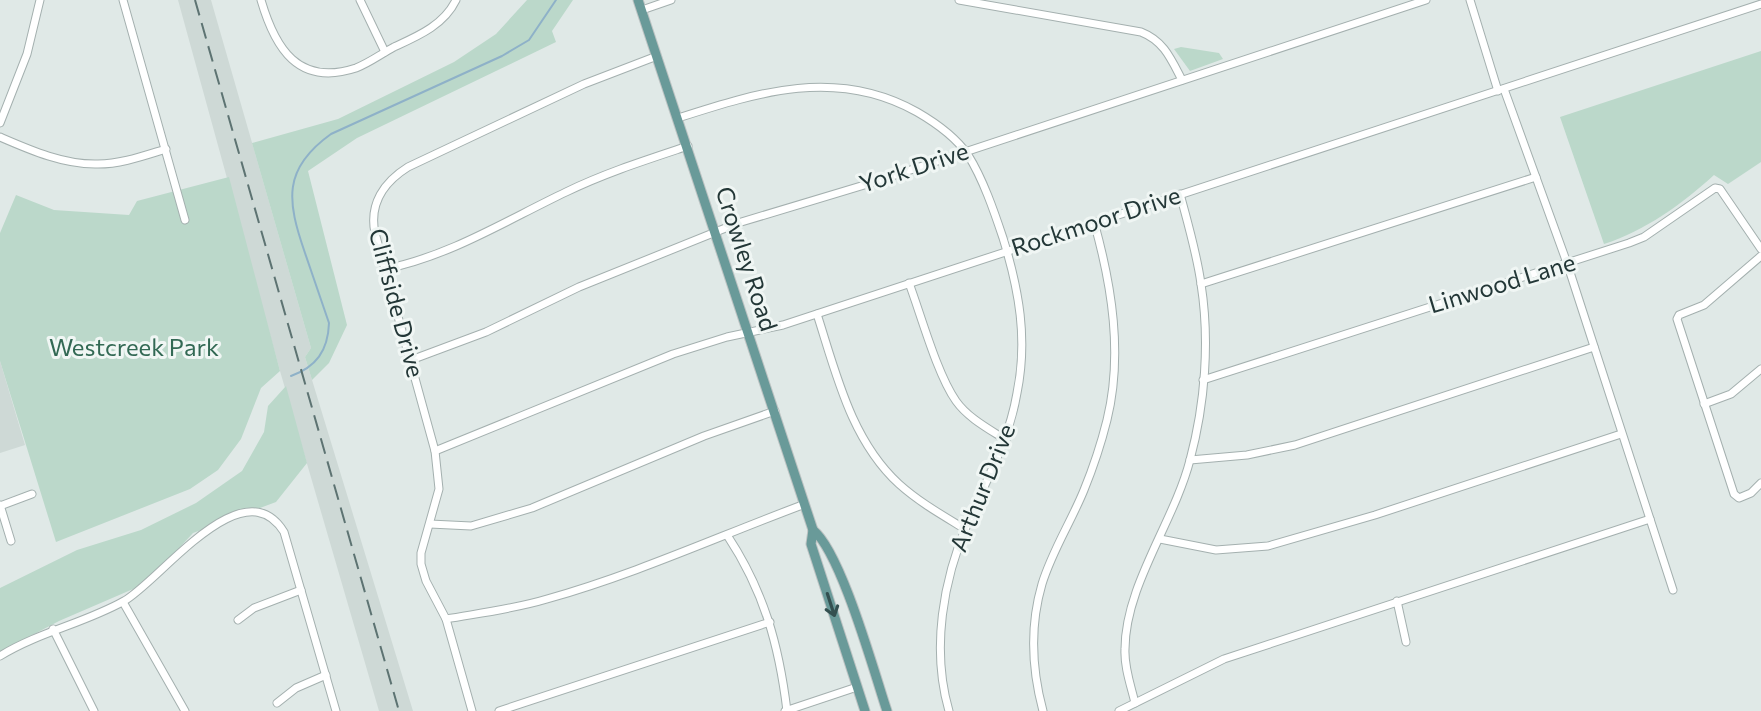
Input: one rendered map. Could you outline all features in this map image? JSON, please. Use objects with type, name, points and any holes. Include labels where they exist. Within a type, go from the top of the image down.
[{"type":"main road","name":"Crowley Road","points":[[640,5],[805,504],[813,530],[811,544],[865,711]]},
{"type":"main road","name":"Crowley Road","points":[[813,530],[822,538],[840,574],[887,711]]},
{"type":"street","points":[[0,123],[27,54],[40,0]]},
{"type":"street","points":[[123,0],[185,220]]},
{"type":"street","points":[[261,0],[280,48],[293,61],[316,71],[344,71],[358,67],[436,24],[456,0]]},
{"type":"street","points":[[360,0],[385,52]]},
{"type":"street","points":[[640,5],[671,0]]},
{"type":"street","points":[[959,0],[1155,37],[1182,80]]},
{"type":"street","name":"York Drive","points":[[411,360],[486,332],[604,276],[738,223],[1426,0]]},
{"type":"street","points":[[1470,0],[1567,263],[1673,590]]},
{"type":"street","name":"Rockmoor Drive","points":[[435,451],[673,354],[817,314],[1761,4]]},
{"type":"street","name":"Cliffside Drive","points":[[472,711],[446,619],[426,581],[421,564],[421,553],[439,489],[435,451],[375,233],[373,215],[380,194],[398,173],[558,96],[657,56]]},
{"type":"street","name":"Arthur Drive","points":[[678,118],[784,88],[841,88],[883,97],[934,122],[965,151],[977,173],[1006,251],[1019,298],[1023,334],[1018,390],[1006,440],[965,529],[943,602],[941,654],[949,711]]},
{"type":"street","points":[[0,137],[45,154],[96,165],[125,161],[166,149]]},
{"type":"street","points":[[385,269],[419,262],[593,180],[688,146]]},
{"type":"street","points":[[1201,284],[1536,177]]},
{"type":"street","name":"Linwood Lane","points":[[1203,380],[1644,237],[1715,188],[1720,189],[1761,249]]},
{"type":"street","points":[[1135,703],[1124,652],[1126,625],[1132,601],[1178,500],[1190,460],[1203,380],[1201,284],[1180,194]]},
{"type":"street","points":[[1043,711],[1034,660],[1035,624],[1042,586],[1095,461],[1107,422],[1112,387],[1112,307],[1094,222]]},
{"type":"street","points":[[1761,256],[1704,305],[1679,315],[1677,319],[1734,494],[1744,497],[1761,483]]},
{"type":"street","points":[[909,283],[945,380],[956,401],[1006,440]]},
{"type":"street","points":[[817,314],[848,409],[865,442],[898,483],[921,502],[965,529]]},
{"type":"street","points":[[1190,460],[1247,455],[1295,445],[1594,347]]},
{"type":"street","points":[[1704,404],[1731,394],[1761,369]]},
{"type":"street","points":[[430,524],[471,526],[532,508],[704,436],[775,411]]},
{"type":"street","points":[[1160,539],[1216,550],[1268,546],[1375,515],[1621,434]]},
{"type":"street","points":[[11,541],[0,506],[32,494]]},
{"type":"street","points":[[446,619],[558,596],[657,563],[805,504]]},
{"type":"street","points":[[0,656],[53,629],[123,602],[192,540],[235,517],[256,512],[274,519],[284,532],[336,711]]},
{"type":"street","points":[[1119,711],[1224,659],[1650,519]]},
{"type":"street","points":[[727,535],[760,592],[778,652],[786,711],[857,687]]},
{"type":"street","points":[[238,620],[254,608],[301,590]]},
{"type":"street","points":[[1397,601],[1406,642]]},
{"type":"street","points":[[123,602],[185,711]]},
{"type":"street","points":[[499,711],[770,622]]},
{"type":"street","points":[[53,629],[94,711]]},
{"type":"street","points":[[277,703],[296,688],[326,675]]},
{"type":"shaded area","points":[[178,0],[211,0],[311,348],[305,357],[413,711],[379,711],[280,371]]},
{"type":"shaded area","points":[[0,361],[25,445],[0,453]]},
{"type":"green space","points":[[527,0],[573,0],[552,31],[556,42],[357,138],[308,171],[347,325],[329,363],[312,380],[305,357],[311,348],[252,143],[338,119],[454,62],[496,34]]},
{"type":"green space","points":[[1181,47],[1219,53],[1223,59],[1190,71],[1174,49]]},
{"type":"green space","points":[[1761,51],[1761,162],[1728,184],[1714,175],[1662,216],[1604,244],[1560,117]]},
{"type":"green space","name":"Westcreek Park","points":[[229,177],[280,371],[261,388],[241,439],[218,470],[190,489],[56,542],[0,361],[0,233],[16,195],[54,210],[129,215],[137,201]]},
{"type":"green space","points":[[286,386],[307,463],[276,502],[193,533],[147,583],[59,621],[0,652],[0,588],[77,550],[141,530],[196,503],[242,471],[264,432],[268,406]]},
{"type":"waterway","points":[[291,376],[319,357],[326,342],[329,323],[305,253],[292,202],[296,173],[304,160],[331,134],[502,56],[529,40],[556,0]]},
{"type":"railway","points":[[195,0],[399,711]]}]
